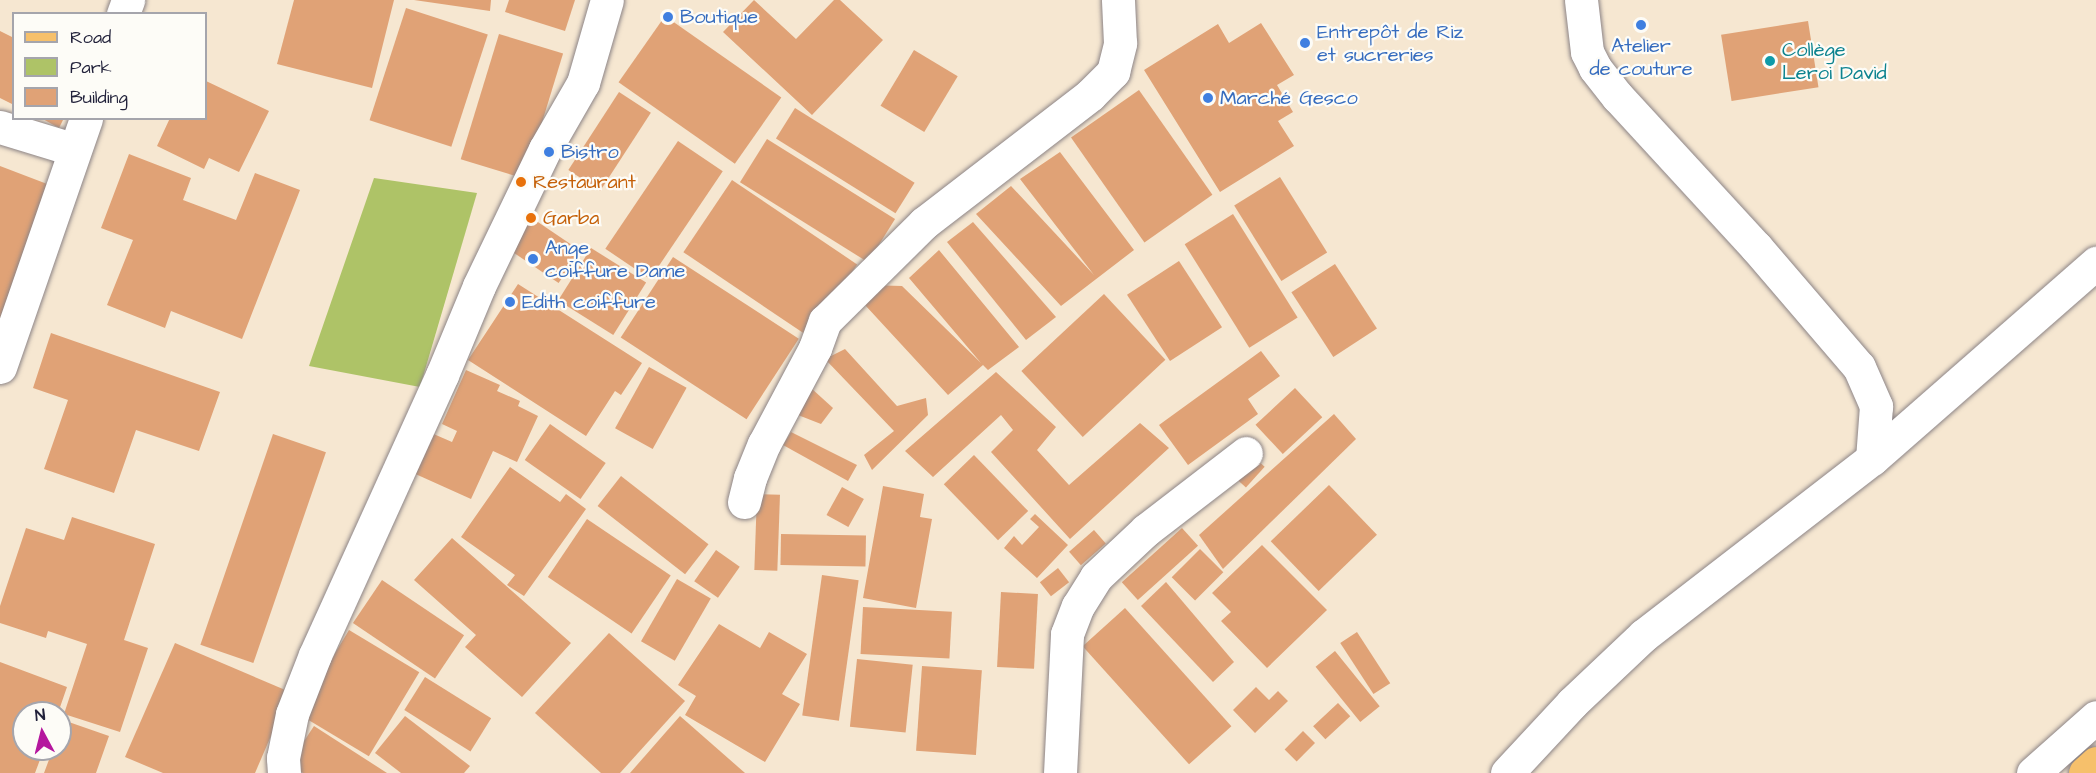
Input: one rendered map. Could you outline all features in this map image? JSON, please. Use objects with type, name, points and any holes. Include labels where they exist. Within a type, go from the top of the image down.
[{"type":"main road","points":[[2085,773],[2096,763]]},
{"type":"street","points":[[284,773],[283,758],[292,714],[315,655],[442,375],[479,286],[545,149],[583,83],[607,0]]},
{"type":"street","points":[[744,502],[750,478],[764,444],[815,348],[825,321],[924,223],[1090,94],[1113,72],[1120,43],[1118,0]]},
{"type":"street","points":[[1581,0],[1587,52],[1595,68],[1618,97],[1756,247],[1859,367],[1873,392],[1876,406],[1872,459]]},
{"type":"street","points":[[0,367],[85,120]]},
{"type":"street","points":[[0,127],[75,150]]},
{"type":"street","points":[[1507,773],[1572,703],[1644,635],[1872,459],[2096,263]]},
{"type":"street","points":[[1060,773],[1067,634],[1078,606],[1096,577],[1146,530],[1246,453]]},
{"type":"street","points":[[2033,773],[2096,717]]},
{"type":"green space","points":[[374,178],[477,193],[420,387],[309,366]]},
{"type":"building","points":[[294,0],[394,0],[372,88],[277,64]]},
{"type":"building","points":[[414,0],[491,0],[490,11]]},
{"type":"building","points":[[509,0],[575,0],[565,31],[505,12]]},
{"type":"building","points":[[754,0],[796,39],[834,0],[840,0],[883,40],[812,115],[723,32]]},
{"type":"building","points":[[406,8],[488,35],[451,147],[370,120]]},
{"type":"building","points":[[665,16],[781,97],[735,164],[619,82]]},
{"type":"building","name":"Collège Leroi David","points":[[1808,21],[1818,87],[1732,101],[1721,35]]},
{"type":"building","points":[[1261,23],[1294,75],[1277,85],[1293,112],[1278,121],[1294,146],[1220,192],[1144,70],[1218,24],[1229,43]]},
{"type":"building","points":[[0,31],[12,37],[12,104],[0,98]]},
{"type":"building","points":[[499,34],[563,54],[525,179],[461,159]]},
{"type":"building","points":[[914,50],[958,76],[924,132],[881,106]]},
{"type":"building","points":[[207,81],[269,111],[239,172],[209,158],[204,169],[157,146],[169,120],[207,120]]},
{"type":"building","points":[[1139,90],[1212,195],[1144,242],[1071,138]]},
{"type":"building","points":[[619,92],[651,113],[600,191],[568,170]]},
{"type":"building","points":[[795,108],[915,183],[895,213],[776,139]]},
{"type":"building","points":[[45,120],[63,120],[59,128]]},
{"type":"building","points":[[767,139],[895,219],[868,262],[740,182]]},
{"type":"building","points":[[678,141],[723,171],[650,279],[605,249]]},
{"type":"building","points":[[1060,152],[1134,250],[1061,306],[976,214],[1011,186],[1094,275],[1020,179]]},
{"type":"building","points":[[129,154],[191,178],[183,200],[236,220],[255,173],[300,190],[242,339],[171,311],[165,328],[107,305],[133,240],[101,228]]},
{"type":"building","points":[[0,166],[55,187],[0,327]]},
{"type":"building","points":[[1280,177],[1327,252],[1281,281],[1234,206]]},
{"type":"building","points":[[732,180],[857,264],[809,337],[683,252]]},
{"type":"building","points":[[1233,214],[1298,317],[1249,348],[1185,244]]},
{"type":"building","points":[[529,216],[580,251],[559,283],[507,248]]},
{"type":"building","points":[[973,222],[1056,317],[1026,340],[947,242]]},
{"type":"building","points":[[591,248],[646,282],[613,335],[558,301]]},
{"type":"building","points":[[939,250],[1019,347],[988,370],[983,365],[948,395],[865,305],[867,285],[902,286],[981,363],[909,278]]},
{"type":"building","points":[[673,257],[799,339],[747,419],[621,338]]},
{"type":"building","points":[[1179,261],[1222,327],[1170,361],[1127,295]]},
{"type":"building","points":[[1335,264],[1377,329],[1333,357],[1291,292]]},
{"type":"building","points":[[518,284],[642,363],[621,395],[615,391],[586,436],[468,360]]},
{"type":"building","points":[[1104,294],[1165,360],[1083,437],[1021,371]]},
{"type":"building","points":[[51,333],[220,392],[199,451],[136,430],[114,493],[44,469],[68,400],[33,388]]},
{"type":"building","points":[[845,349],[897,406],[926,398],[928,415],[872,470],[864,455],[894,431],[825,359]]},
{"type":"building","points":[[1261,351],[1280,376],[1248,399],[1258,414],[1188,465],[1159,425]]},
{"type":"building","points":[[649,367],[687,388],[653,449],[615,428]]},
{"type":"building","points":[[466,370],[500,385],[497,391],[520,401],[518,406],[538,416],[517,462],[493,451],[471,499],[411,472],[429,432],[452,442],[457,431],[442,424]]},
{"type":"building","points":[[996,372],[1056,427],[1037,450],[1069,485],[1140,423],[1169,448],[1070,539],[991,452],[1013,430],[1001,415],[933,477],[905,451]]},
{"type":"building","points":[[811,388],[833,408],[821,424],[798,415]]},
{"type":"building","points":[[1295,388],[1322,417],[1283,454],[1256,425]]},
{"type":"building","points":[[1334,414],[1356,439],[1223,569],[1199,535]]},
{"type":"building","points":[[550,424],[606,463],[580,499],[525,460]]},
{"type":"building","points":[[791,432],[857,465],[848,481],[783,445]]},
{"type":"building","points":[[273,434],[326,452],[253,663],[200,645]]},
{"type":"building","points":[[974,455],[1028,511],[998,540],[944,484]]},
{"type":"building","points":[[1255,458],[1265,467],[1246,488],[1236,479]]},
{"type":"building","points":[[510,467],[560,502],[566,494],[586,509],[524,596],[507,585],[515,575],[461,537]]},
{"type":"building","points":[[621,476],[708,544],[685,574],[598,506]]},
{"type":"building","points":[[1329,485],[1377,535],[1319,591],[1271,541]]},
{"type":"building","points":[[883,486],[924,494],[920,517],[932,519],[916,608],[863,598]]},
{"type":"building","points":[[842,487],[864,499],[848,527],[826,515]]},
{"type":"building","points":[[757,494],[780,495],[777,571],[754,570]]},
{"type":"building","points":[[1035,514],[1068,545],[1037,578],[1004,548],[1014,536],[1022,545],[1039,527],[1030,519]]},
{"type":"building","points":[[72,517],[155,544],[124,640],[148,648],[120,732],[72,717],[72,701],[68,701],[87,644],[48,631],[46,638],[0,623],[0,606],[26,528],[64,540]]},
{"type":"building","points":[[587,519],[671,575],[632,634],[548,577]]},
{"type":"building","points":[[1182,528],[1198,546],[1138,600],[1122,582]]},
{"type":"building","points":[[1094,530],[1106,544],[1081,565],[1069,552]]},
{"type":"building","points":[[781,534],[866,535],[865,566],[780,565]]},
{"type":"building","points":[[452,538],[571,643],[522,697],[465,647],[476,635],[414,580]]},
{"type":"building","points":[[1262,545],[1327,610],[1267,668],[1221,621],[1231,612],[1212,593]]},
{"type":"building","points":[[1200,549],[1223,572],[1195,601],[1172,577]]},
{"type":"building","points":[[716,550],[740,567],[718,598],[694,581]]},
{"type":"building","points":[[1058,568],[1069,582],[1051,596],[1040,582]]},
{"type":"building","points":[[822,575],[859,580],[839,721],[802,716]]},
{"type":"building","points":[[677,579],[711,598],[675,661],[641,641]]},
{"type":"building","points":[[382,580],[464,635],[435,678],[353,623]]},
{"type":"building","points":[[1166,582],[1234,662],[1213,682],[1141,606]]},
{"type":"building","points":[[1001,592],[1038,594],[1034,669],[997,667]]},
{"type":"building","points":[[863,607],[952,612],[949,659],[861,654]]},
{"type":"building","points":[[1125,608],[1231,726],[1189,764],[1083,646]]},
{"type":"building","points":[[719,624],[760,648],[769,632],[807,654],[782,694],[800,704],[765,762],[685,715],[696,696],[678,685]]},
{"type":"building","points":[[349,630],[419,672],[369,756],[299,714]]},
{"type":"building","points":[[1357,632],[1390,683],[1373,694],[1340,643]]},
{"type":"building","points":[[609,633],[685,701],[620,773],[601,773],[535,713]]},
{"type":"building","points":[[175,643],[290,692],[255,773],[163,773],[125,757]]},
{"type":"building","points":[[1335,651],[1380,706],[1360,722],[1316,667]]},
{"type":"building","points":[[857,659],[913,665],[906,732],[850,727]]},
{"type":"building","points":[[0,662],[67,687],[62,701],[12,701],[12,761],[40,761],[35,773],[0,773]]},
{"type":"building","points":[[922,666],[982,670],[976,755],[916,751]]},
{"type":"building","points":[[425,677],[491,718],[470,751],[404,710]]},
{"type":"building","points":[[1256,687],[1269,700],[1278,691],[1288,701],[1255,733],[1233,710]]},
{"type":"building","points":[[1338,703],[1350,716],[1325,739],[1313,726]]},
{"type":"building","points":[[405,716],[470,766],[464,773],[401,773],[375,753]]},
{"type":"building","points":[[680,716],[745,773],[630,773]]},
{"type":"building","points":[[72,723],[109,736],[96,773],[44,773],[48,761],[72,761]]},
{"type":"building","points":[[314,726],[387,773],[303,773],[289,764]]},
{"type":"building","points":[[1303,731],[1315,743],[1297,761],[1285,749]]},
{"type":"place","name":"Boutique","points":[[668,17]]},
{"type":"place","name":"Atelier de couture","points":[[1641,25]]},
{"type":"place","name":"Entrepôt de Riz et sucreries","points":[[1305,43]]},
{"type":"place","name":"Collège Leroi David","points":[[1770,61]]},
{"type":"place","name":"Marché Gesco","points":[[1208,98]]},
{"type":"place","name":"Bistro","points":[[549,152]]},
{"type":"place","name":"Restaurant","points":[[521,182]]},
{"type":"place","name":"Garba","points":[[531,218]]},
{"type":"place","name":"Ange coiffure Dame","points":[[533,259]]},
{"type":"place","name":"Edith coiffure","points":[[510,302]]}]
